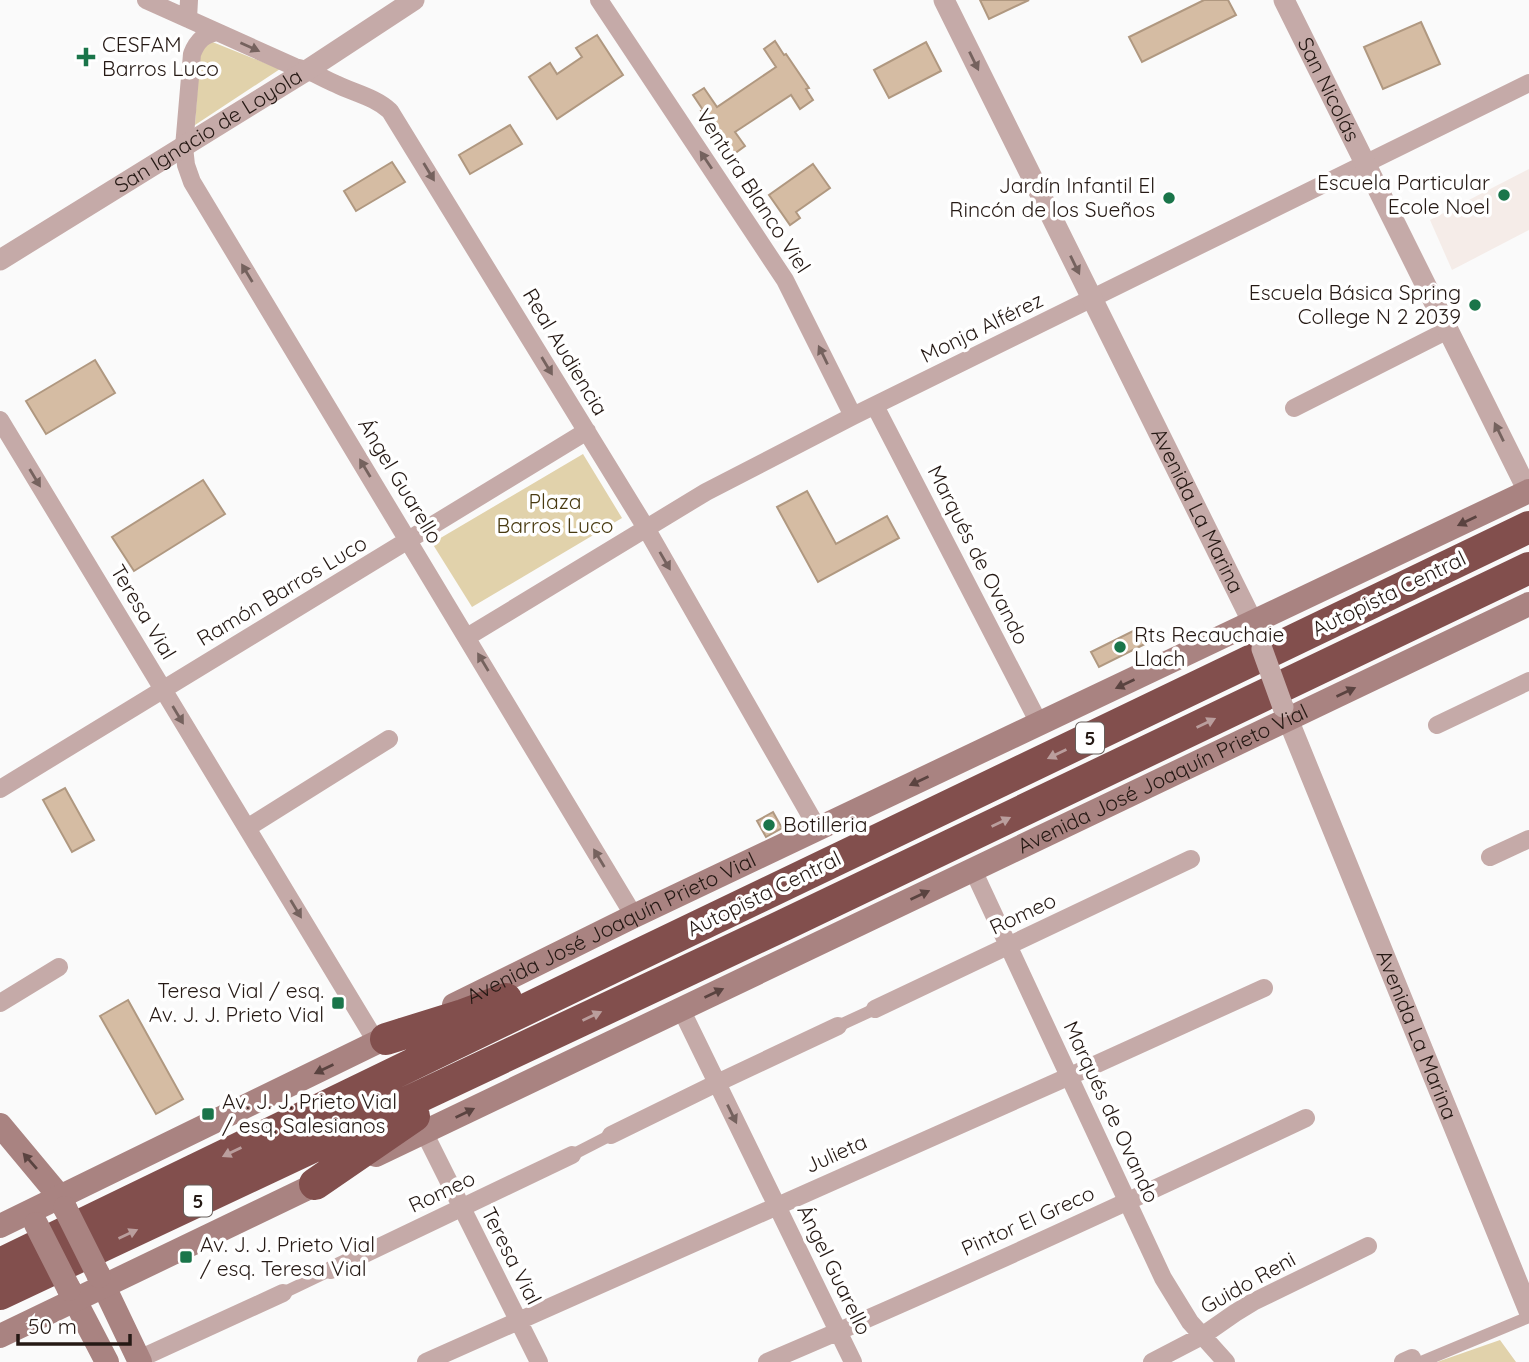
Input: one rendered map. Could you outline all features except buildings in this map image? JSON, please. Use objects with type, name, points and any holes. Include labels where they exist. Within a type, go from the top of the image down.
[{"type":"highway","name":"Autopista Central","points":[[0,1264],[1529,527]]},
{"type":"highway","name":"Autopista Central","points":[[0,1294],[785,925],[1529,568]]},
{"type":"highway","points":[[381,1041],[634,957]]},
{"type":"highway","points":[[315,1185],[437,1100],[530,1045]]},
{"type":"main road","name":"Avenida José Joaquín Prieto Vial","points":[[0,1226],[33,1218],[634,916],[1529,492]]},
{"type":"main road","name":"Avenida José Joaquín Prieto Vial","points":[[0,1336],[101,1281],[315,1185],[973,870],[1290,713],[1529,604]]},
{"type":"main road","points":[[0,1125],[63,1203],[139,1361]]},
{"type":"main road","points":[[33,1218],[107,1362]]},
{"type":"street","points":[[188,19],[189,0]]},
{"type":"street","name":"San Ignacio de Loyola","points":[[0,260],[309,69],[414,0]]},
{"type":"street","name":"Ventura Blanco Viel","points":[[599,0],[780,271],[853,416]]},
{"type":"street","name":"Avenida La Marina","points":[[944,0],[1253,623],[1486,1187],[1529,1311]]},
{"type":"street","name":"San Nicolás","points":[[1284,0],[1529,492]]},
{"type":"street","name":"Ángel Guarello","points":[[154,3],[188,19]]},
{"type":"street","name":"Ángel Guarello","points":[[154,3],[184,29],[192,54],[184,147],[192,183],[634,916]]},
{"type":"street","name":"Real Audiencia","points":[[188,19],[295,67],[309,69],[334,84],[383,104],[390,111],[646,528],[818,829]]},
{"type":"street","points":[[192,54],[199,40],[217,32]]},
{"type":"street","name":"Monja Alférez","points":[[467,637],[706,492],[875,405],[1529,83]]},
{"type":"street","points":[[1294,408],[1448,330]]},
{"type":"street","name":"Marqués de Ovando","points":[[875,405],[1040,725]]},
{"type":"street","name":"Teresa Vial","points":[[0,419],[247,828],[381,1041]]},
{"type":"street","name":"Ramón Barros Luco","points":[[0,789],[587,431]]},
{"type":"street","points":[[1437,725],[1529,681]]},
{"type":"street","points":[[247,828],[389,739]]},
{"type":"street","points":[[1490,857],[1529,839]]},
{"type":"street","name":"Romeo","points":[[875,1009],[1191,859]]},
{"type":"street","name":"Marqués de Ovando","points":[[973,870],[1171,1293],[1202,1336],[1226,1362]]},
{"type":"street","points":[[0,1003],[59,967]]},
{"type":"street","name":"Julieta","points":[[426,1362],[1264,988]]},
{"type":"street","name":"Ángel Guarello","points":[[681,1009],[853,1362]]},
{"type":"street","points":[[572,1155],[875,1009]]},
{"type":"street","name":"Pintor El Greco","points":[[767,1362],[1128,1202],[1306,1118]]},
{"type":"street","name":"Teresa Vial","points":[[424,1132],[539,1362]]},
{"type":"street","name":"Romeo","points":[[331,1270],[572,1155]]},
{"type":"street","name":"Avenida La Marina","points":[[1486,1187],[1529,1273]]},
{"type":"street","name":"Guido Reni","points":[[1152,1362],[1202,1336],[1253,1302],[1368,1246]]},
{"type":"street","points":[[139,1361],[331,1270]]},
{"type":"street","points":[[1414,1361],[1529,1317]]},
{"type":"shaded area","name":"Escuela Particular Ecole Noel","points":[[1529,169],[1529,230],[1452,270],[1430,220]]},
{"type":"green space","points":[[210,41],[280,69],[195,125],[200,50]]},
{"type":"green space","name":"Plaza Barros Luco","points":[[583,454],[622,518],[472,607],[432,543]]},
{"type":"green space","points":[[1500,1340],[1516,1362],[1437,1362]]},
{"type":"place","name":"CESFAM Barros Luco","points":[[86,57]]},
{"type":"place","name":"Escuela Particular Ecole Noel","points":[[1504,195]]},
{"type":"place","name":"Jardín Infantil El Rincón de los Sueños","points":[[1169,198]]},
{"type":"place","name":"Escuela Básica Spring College N 2 2039","points":[[1475,305]]},
{"type":"place","name":"Rts Recauchaie Llach","points":[[1120,647]]},
{"type":"place","name":"Botilleria","points":[[769,825]]},
{"type":"place","name":"Teresa Vial / esq. Av. J. J. Prieto Vial","points":[[338,1003]]},
{"type":"place","name":"Av. J. J. Prieto Vial / esq. Salesianos","points":[[208,1114]]},
{"type":"place","name":"Av. J. J. Prieto Vial / esq. Teresa Vial","points":[[186,1257]]}]
